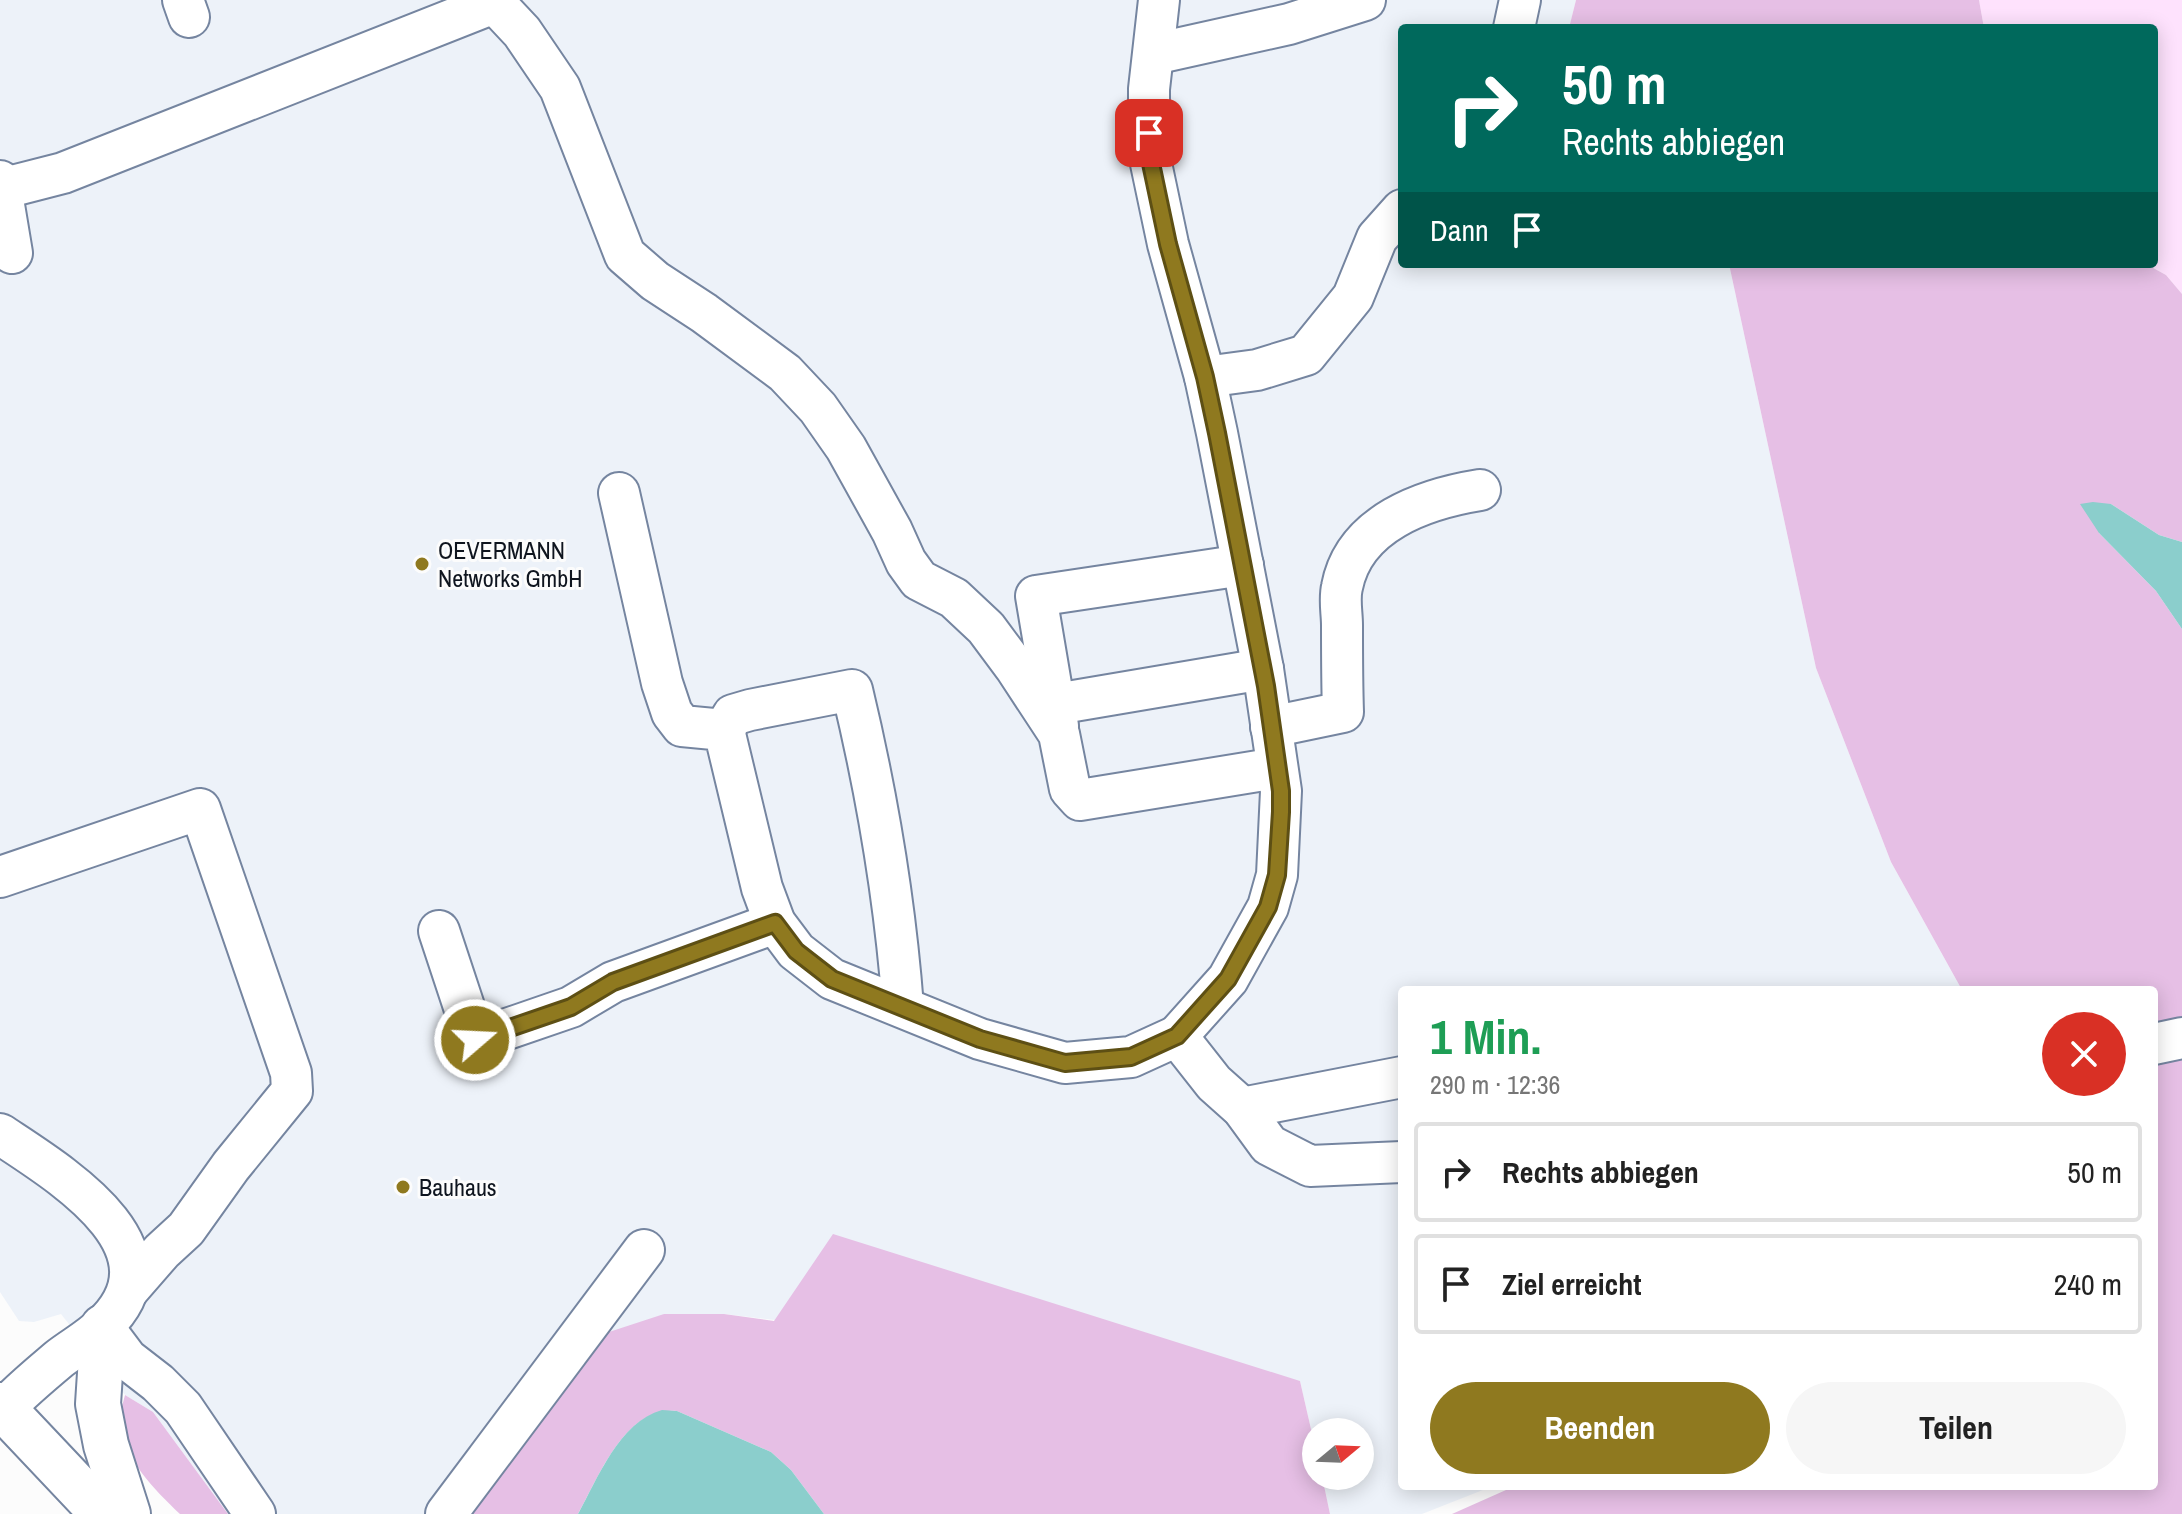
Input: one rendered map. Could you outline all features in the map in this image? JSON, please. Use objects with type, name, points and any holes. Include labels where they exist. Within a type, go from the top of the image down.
[{"type":"main road","points":[[103,1327],[98,1404],[106,1445],[128,1514]]},
{"type":"main road","points":[[1,1409],[103,1514]]},
{"type":"street","points":[[903,1007],[895,920],[865,743],[852,690],[733,715],[724,730],[762,888],[775,923],[796,951],[832,979],[980,1039],[1065,1063],[1131,1057],[1177,1036],[1228,979],[1268,907],[1277,875],[1281,791],[1263,669],[1205,377],[1168,244],[1149,154],[1149,89],[1159,0]]},
{"type":"street","points":[[1154,54],[1289,24],[1365,0]]},
{"type":"street","points":[[1515,24],[1520,0]]},
{"type":"street","points":[[4,211],[63,173],[493,2],[522,32],[560,88],[625,255],[655,281],[785,373],[818,408],[846,448],[906,562],[919,580],[954,598],[986,628],[1058,719]]},
{"type":"street","points":[[4,211],[83,195]]},
{"type":"street","points":[[1205,377],[1257,370],[1306,355],[1353,297],[1377,238],[1398,214]]},
{"type":"street","points":[[1271,727],[1343,712],[1341,588],[1351,562],[1366,540],[1390,520],[1420,503],[1480,490]]},
{"type":"street","points":[[619,493],[647,621],[672,713],[682,726],[724,730]]},
{"type":"street","points":[[1243,565],[1036,596],[1070,789],[1080,800],[1277,768]]},
{"type":"street","points":[[1058,719],[1263,669]]},
{"type":"street","points":[[0,877],[200,809],[291,1073],[292,1091],[231,1166],[186,1229],[128,1290],[119,1308],[103,1327],[58,1360],[1,1409]]},
{"type":"street","points":[[439,931],[475,1040],[571,1007],[613,982],[775,923]]},
{"type":"street","points":[[1177,1036],[1214,1083],[1242,1108],[1269,1145],[1310,1166],[1398,1162]]},
{"type":"street","points":[[2158,1043],[2182,1038]]},
{"type":"street","points":[[1242,1108],[1398,1078]]},
{"type":"street","points":[[0,1134],[91,1198],[115,1226],[127,1255],[128,1290]]},
{"type":"street","points":[[446,1514],[644,1250]]},
{"type":"street","points":[[103,1327],[127,1359],[183,1408],[255,1514]]},
{"type":"shaded area","points":[[0,0],[1576,0],[1570,24],[1398,24],[1398,268],[1730,268],[1816,668],[1891,862],[1960,986],[1398,986],[1398,1490],[1483,1490],[1422,1514],[1330,1514],[1325,1490],[1374,1490],[1374,1418],[1308,1418],[1300,1381],[724,1314],[664,1314],[467,1514],[228,1514],[153,1412],[125,1395],[61,1314],[34,1322],[19,1321],[0,1292]]},
{"type":"shaded area","points":[[1576,0],[1979,0],[1983,24],[1570,24]]},
{"type":"shaded area","points":[[1979,0],[2182,0],[2182,294],[2166,275],[2153,268],[2158,268],[2158,24],[1983,24]]},
{"type":"shaded area","points":[[1730,268],[2153,268],[2166,275],[2182,294],[2182,542],[2159,535],[2111,504],[2099,533],[2156,591],[2182,629],[2182,1514],[1452,1514],[1506,1490],[2158,1490],[2158,986],[1960,986],[1891,862],[1816,668]]},
{"type":"shaded area","points":[[833,1234],[1300,1381],[1308,1418],[1302,1418],[1302,1490],[1325,1490],[1330,1514],[824,1514],[791,1470],[771,1452],[677,1411],[659,1412],[628,1432],[605,1464],[578,1514],[467,1514],[567,1376],[609,1332],[664,1314],[724,1314],[774,1321]]},
{"type":"shaded area","points":[[125,1395],[153,1412],[228,1514],[180,1514],[150,1483],[133,1460],[123,1434],[121,1414]]},
{"type":"water","points":[[2080,504],[2111,504],[2159,535],[2182,542],[2182,629],[2156,591],[2099,533]]},
{"type":"water","points":[[662,1410],[677,1411],[771,1452],[791,1470],[824,1514],[578,1514],[602,1468],[622,1439],[647,1416]]},
{"type":"place","name":"OEVERMANN Networks GmbH","points":[[422,564]]},
{"type":"place","name":"Bauhaus","points":[[403,1187]]},
{"type":"route","points":[[475,1040],[571,1007],[613,982],[775,923],[796,951],[832,979],[980,1039],[1065,1063],[1131,1057],[1177,1036],[1228,979],[1268,907],[1277,875],[1281,791],[1266,686],[1217,433],[1205,377],[1168,244],[1149,154],[1149,133]]}]
